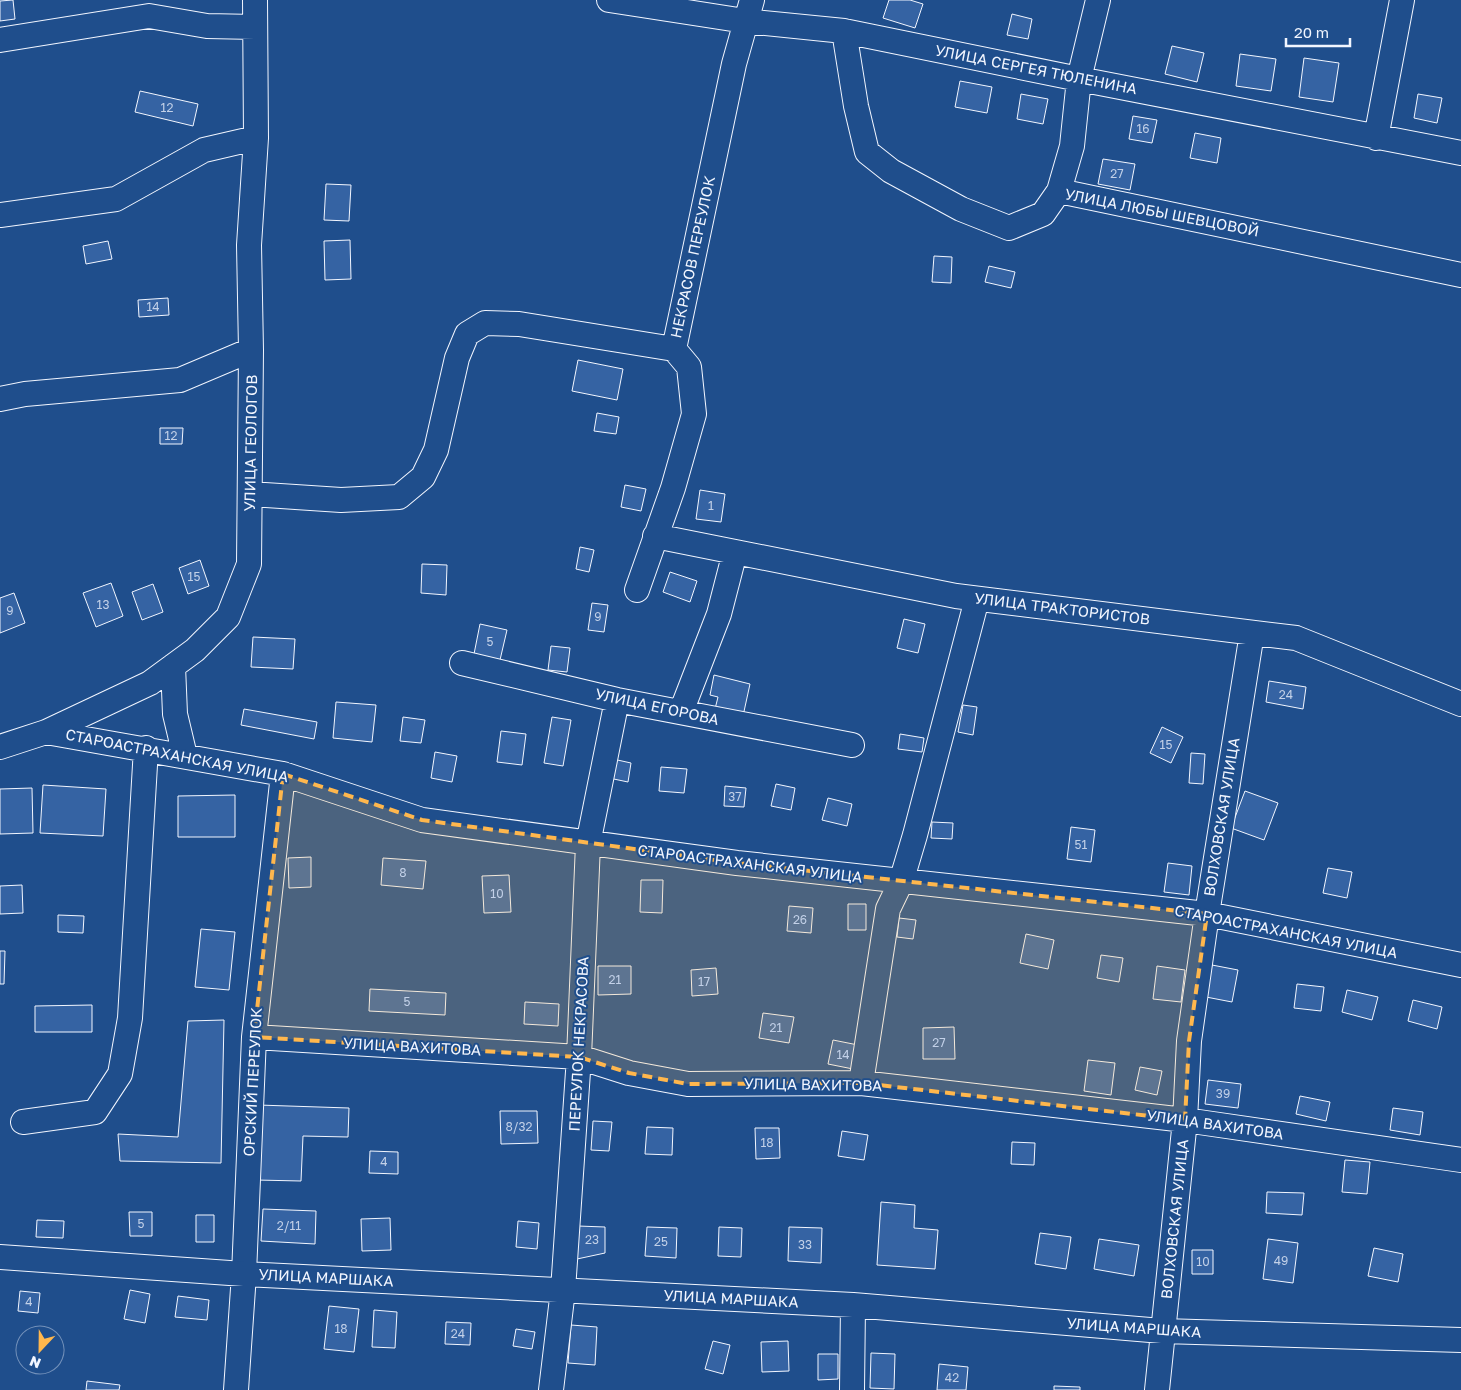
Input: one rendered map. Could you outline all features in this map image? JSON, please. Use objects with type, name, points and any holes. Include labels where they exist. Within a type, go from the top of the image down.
[{"type":"street","name":"УЛИЦА ГЕОЛОГОВ","points":[[0,747],[46,732],[150,683],[195,650],[228,617],[249,564],[252,350],[249,245],[256,138],[255,0]]},
{"type":"street","name":"УЛИЦА СЕРГЕЯ ТЮЛЕНИНА","points":[[609,0],[748,10],[1079,79],[1461,153]]},
{"type":"street","points":[[1059,191],[1072,146],[1079,79],[1098,0]]},
{"type":"street","points":[[1376,138],[1402,0]]},
{"type":"street","points":[[0,40],[149,8],[207,26],[255,27]]},
{"type":"street","name":"НЕКРАСОВ ПЕРЕУЛОК","points":[[636,590],[673,488],[694,414],[689,367],[674,349],[748,10]]},
{"type":"street","name":"УЛИЦА ЛЮБЫ ШЕВЦОВОЙ","points":[[844,31],[856,106],[867,152],[891,171],[961,209],[1009,228],[1043,214],[1059,191],[1461,274]]},
{"type":"street","points":[[0,215],[116,199],[204,150],[256,138]]},
{"type":"street","points":[[250,494],[341,500],[399,497],[423,478],[436,450],[457,358],[467,334],[485,323],[519,324],[674,349]]},
{"type":"street","points":[[0,398],[180,380],[252,350]]},
{"type":"street","name":"УЛИЦА ТРАКТОРИСТОВ","points":[[655,536],[977,599],[1296,638],[1461,704]]},
{"type":"street","points":[[680,712],[718,614],[735,552]]},
{"type":"street","points":[[861,1083],[888,909],[901,882],[977,599]]},
{"type":"street","name":"ВОЛХОВСКАЯ УЛИЦА","points":[[1157,1390],[1186,1120],[1189,1041],[1207,914],[1252,633]]},
{"type":"street","name":"УЛИЦА ЕГОРОВА","points":[[462,663],[617,700],[852,745]]},
{"type":"street","points":[[173,666],[174,714],[185,756]]},
{"type":"street","name":"ПЕРЕУЛОК НЕКРАСОВА","points":[[551,1390],[563,1290],[579,1057],[588,844],[617,700]]},
{"type":"street","name":"СТАРОАСТРАХАНСКАЯ УЛИЦА","points":[[46,732],[146,748],[283,774],[422,820],[588,844],[901,882],[1207,914],[1461,966]]},
{"type":"street","points":[[23,1122],[95,1112],[120,1074],[130,1018],[146,748]]},
{"type":"street","name":"ОРСКИЙ ПЕРЕУЛОК","points":[[236,1390],[244,1274],[254,1037],[283,774]]},
{"type":"street","name":"УЛИЦА ВАХИТОВА","points":[[254,1037],[579,1057],[630,1073],[688,1084],[861,1083],[1186,1120],[1461,1160]]},
{"type":"street","name":"УЛИЦА МАРШАКА","points":[[0,1257],[244,1274],[853,1305],[1162,1331],[1461,1340]]},
{"type":"street","points":[[852,1390],[853,1305]]},
{"type":"highlighted area","points":[[283,774],[422,820],[737,863],[1207,914],[1189,1041],[1185,1120],[861,1083],[688,1084],[629,1073],[579,1057],[254,1037]]},
{"type":"building","points":[[13,0],[15,19],[0,21],[0,1]]},
{"type":"building","points":[[889,0],[910,0],[923,4],[915,28],[883,18]]},
{"type":"building","points":[[1012,14],[1032,19],[1028,39],[1007,35]]},
{"type":"building","points":[[1172,46],[1204,53],[1197,82],[1165,74]]},
{"type":"building","points":[[1240,54],[1276,59],[1271,91],[1236,86]]},
{"type":"building","points":[[1304,58],[1339,63],[1333,102],[1299,97]]},
{"type":"building","points":[[960,81],[992,87],[987,113],[955,107]]},
{"type":"building","points":[[140,91],[198,104],[193,126],[135,112]]},
{"type":"building","points":[[1021,94],[1048,99],[1043,124],[1017,119]]},
{"type":"building","points":[[1418,94],[1442,98],[1437,123],[1414,118]]},
{"type":"building","points":[[1133,116],[1157,120],[1152,143],[1129,139]]},
{"type":"building","points":[[1195,133],[1221,138],[1217,163],[1190,158]]},
{"type":"building","points":[[1103,159],[1135,164],[1130,190],[1098,184]]},
{"type":"building","points":[[326,184],[351,185],[349,221],[324,220]]},
{"type":"building","points":[[350,240],[351,279],[325,280],[324,241]]},
{"type":"building","points":[[108,241],[112,259],[86,264],[83,246]]},
{"type":"building","points":[[934,256],[952,257],[951,283],[932,282]]},
{"type":"building","points":[[989,266],[1015,272],[1011,288],[985,282]]},
{"type":"building","points":[[168,298],[169,315],[139,317],[138,300]]},
{"type":"building","points":[[578,360],[623,369],[617,400],[572,391]]},
{"type":"building","points":[[597,413],[619,417],[616,434],[594,431]]},
{"type":"building","points":[[160,428],[183,428],[182,444],[160,444]]},
{"type":"building","points":[[625,485],[646,489],[641,511],[621,507]]},
{"type":"building","points":[[700,490],[725,494],[721,522],[696,519]]},
{"type":"building","points":[[580,547],[594,550],[589,572],[576,569]]},
{"type":"building","points":[[200,560],[209,586],[188,594],[179,568]]},
{"type":"building","points":[[422,564],[447,565],[446,595],[421,593]]},
{"type":"building","points":[[670,572],[697,581],[690,602],[663,592]]},
{"type":"building","points":[[111,583],[123,616],[96,627],[83,593]]},
{"type":"building","points":[[153,584],[163,612],[142,620],[132,592]]},
{"type":"building","points":[[14,593],[25,623],[0,633],[0,598]]},
{"type":"building","points":[[592,603],[608,605],[604,632],[588,630]]},
{"type":"building","points":[[904,619],[925,624],[918,653],[897,648]]},
{"type":"building","points":[[480,624],[507,630],[500,660],[474,654]]},
{"type":"building","points":[[253,637],[295,639],[293,669],[251,667]]},
{"type":"building","points":[[551,646],[570,648],[567,672],[548,670]]},
{"type":"building","points":[[714,675],[750,684],[743,716],[715,709],[718,697],[710,695]]},
{"type":"building","points":[[1269,681],[1306,687],[1303,709],[1266,702]]},
{"type":"building","points":[[336,702],[376,705],[372,742],[333,738]]},
{"type":"building","points":[[963,705],[977,707],[973,735],[958,732]]},
{"type":"building","points":[[244,709],[317,722],[314,739],[241,725]]},
{"type":"building","points":[[403,717],[425,720],[421,743],[400,741]]},
{"type":"building","points":[[552,717],[571,720],[563,766],[544,763]]},
{"type":"building","points":[[1162,727],[1183,737],[1171,763],[1150,753]]},
{"type":"building","points":[[501,731],[526,734],[522,765],[497,762]]},
{"type":"building","points":[[900,734],[924,738],[922,752],[898,749]]},
{"type":"building","points":[[435,752],[457,756],[452,782],[431,778]]},
{"type":"building","points":[[1191,753],[1205,754],[1203,784],[1189,783]]},
{"type":"building","points":[[613,759],[631,763],[628,782],[609,778]]},
{"type":"building","points":[[661,767],[687,769],[684,793],[659,791]]},
{"type":"building","points":[[776,784],[795,788],[791,810],[771,806]]},
{"type":"building","points":[[43,785],[106,789],[103,836],[40,833]]},
{"type":"building","points":[[725,786],[746,788],[744,807],[724,806]]},
{"type":"building","points":[[32,788],[33,833],[0,834],[0,789]]},
{"type":"building","points":[[1245,791],[1278,803],[1264,840],[1231,828]]},
{"type":"building","points":[[235,795],[235,837],[178,837],[178,796]]},
{"type":"building","points":[[828,798],[852,804],[847,826],[822,820]]},
{"type":"building","points":[[932,822],[953,823],[952,839],[931,838]]},
{"type":"building","points":[[1071,827],[1095,830],[1091,862],[1067,859]]},
{"type":"building","points":[[311,857],[311,887],[289,888],[288,858]]},
{"type":"building","points":[[383,858],[426,861],[423,889],[381,885]]},
{"type":"building","points":[[1168,863],[1192,866],[1189,895],[1164,892]]},
{"type":"building","points":[[1328,868],[1352,872],[1347,898],[1323,893]]},
{"type":"building","points":[[509,875],[511,912],[484,913],[482,876]]},
{"type":"building","points":[[641,880],[663,880],[662,913],[640,912]]},
{"type":"building","points":[[22,885],[23,913],[0,914],[0,886]]},
{"type":"building","points":[[848,904],[866,904],[866,930],[848,930]]},
{"type":"building","points":[[789,906],[813,908],[811,933],[787,931]]},
{"type":"building","points":[[58,915],[84,916],[83,933],[58,932]]},
{"type":"building","points":[[899,918],[916,920],[913,939],[897,937]]},
{"type":"building","points":[[201,929],[235,932],[229,990],[195,987]]},
{"type":"building","points":[[1026,934],[1054,940],[1048,969],[1020,963]]},
{"type":"building","points":[[0,951],[5,951],[4,984],[0,984]]},
{"type":"building","points":[[1101,955],[1123,958],[1119,982],[1097,978]]},
{"type":"building","points":[[1212,965],[1238,970],[1232,1002],[1206,997]]},
{"type":"building","points":[[598,966],[631,966],[631,994],[598,995]]},
{"type":"building","points":[[1157,966],[1185,970],[1181,1002],[1153,999]]},
{"type":"building","points":[[716,968],[718,994],[692,996],[691,970]]},
{"type":"building","points":[[1297,984],[1324,987],[1321,1011],[1294,1008]]},
{"type":"building","points":[[370,989],[446,993],[445,1015],[369,1011]]},
{"type":"building","points":[[1347,990],[1378,997],[1372,1020],[1342,1012]]},
{"type":"building","points":[[1413,1000],[1442,1007],[1437,1029],[1408,1021]]},
{"type":"building","points":[[525,1002],[559,1004],[558,1026],[524,1024]]},
{"type":"building","points":[[92,1005],[92,1032],[35,1032],[35,1006]]},
{"type":"building","points":[[763,1013],[794,1017],[789,1043],[759,1038]]},
{"type":"building","points":[[224,1020],[221,1163],[120,1161],[118,1134],[178,1137],[188,1021]]},
{"type":"building","points":[[954,1027],[955,1059],[923,1059],[923,1028]]},
{"type":"building","points":[[833,1040],[858,1045],[853,1069],[828,1064]]},
{"type":"building","points":[[1088,1060],[1115,1063],[1111,1095],[1084,1091]]},
{"type":"building","points":[[1140,1067],[1162,1071],[1157,1095],[1135,1090]]},
{"type":"building","points":[[1208,1080],[1241,1084],[1238,1108],[1205,1104]]},
{"type":"building","points":[[1300,1096],[1330,1102],[1326,1121],[1296,1114]]},
{"type":"building","points":[[258,1105],[349,1108],[348,1137],[303,1136],[301,1181],[256,1180]]},
{"type":"building","points":[[1393,1108],[1423,1112],[1420,1135],[1390,1130]]},
{"type":"building","points":[[500,1111],[537,1111],[538,1143],[501,1144]]},
{"type":"building","points":[[593,1121],[612,1122],[609,1151],[591,1150]]},
{"type":"building","points":[[647,1127],[673,1128],[672,1155],[645,1154]]},
{"type":"building","points":[[755,1128],[779,1128],[780,1158],[756,1159]]},
{"type":"building","points":[[842,1131],[868,1135],[864,1160],[838,1156]]},
{"type":"building","points":[[1012,1142],[1035,1143],[1034,1165],[1011,1164]]},
{"type":"building","points":[[370,1151],[398,1152],[398,1174],[369,1173]]},
{"type":"building","points":[[1345,1160],[1370,1162],[1367,1194],[1342,1192]]},
{"type":"building","points":[[1267,1192],[1304,1193],[1302,1215],[1266,1213]]},
{"type":"building","points":[[881,1202],[915,1205],[914,1228],[938,1230],[935,1269],[877,1265]]},
{"type":"building","points":[[263,1209],[316,1211],[315,1244],[261,1241]]},
{"type":"building","points":[[129,1212],[152,1212],[152,1236],[130,1236]]},
{"type":"building","points":[[196,1215],[214,1215],[214,1242],[196,1242]]},
{"type":"building","points":[[390,1218],[391,1250],[362,1251],[361,1219]]},
{"type":"building","points":[[37,1220],[64,1221],[63,1238],[36,1237]]},
{"type":"building","points":[[518,1221],[539,1223],[537,1249],[516,1247]]},
{"type":"building","points":[[578,1226],[605,1227],[605,1253],[577,1259]]},
{"type":"building","points":[[647,1227],[677,1228],[676,1258],[645,1256]]},
{"type":"building","points":[[719,1227],[742,1228],[741,1257],[718,1256]]},
{"type":"building","points":[[789,1227],[822,1228],[821,1263],[788,1261]]},
{"type":"building","points":[[1040,1233],[1071,1237],[1066,1269],[1035,1264]]},
{"type":"building","points":[[1099,1239],[1139,1245],[1134,1276],[1094,1269]]},
{"type":"building","points":[[1268,1239],[1298,1243],[1293,1283],[1263,1279]]},
{"type":"building","points":[[1374,1248],[1403,1254],[1398,1282],[1368,1276]]},
{"type":"building","points":[[1192,1250],[1213,1250],[1213,1274],[1192,1274]]},
{"type":"building","points":[[130,1290],[150,1294],[145,1323],[124,1319]]},
{"type":"building","points":[[20,1291],[40,1293],[38,1313],[18,1311]]},
{"type":"building","points":[[178,1296],[209,1300],[207,1320],[175,1317]]},
{"type":"building","points":[[329,1306],[359,1309],[354,1352],[324,1349]]},
{"type":"building","points":[[374,1310],[397,1312],[395,1348],[372,1347]]},
{"type":"building","points":[[446,1322],[471,1323],[470,1345],[445,1344]]},
{"type":"building","points":[[571,1325],[597,1327],[595,1365],[568,1363]]},
{"type":"building","points":[[516,1329],[535,1332],[532,1349],[513,1346]]},
{"type":"building","points":[[713,1341],[730,1345],[723,1374],[705,1369]]},
{"type":"building","points":[[788,1341],[789,1371],[762,1372],[761,1342]]},
{"type":"building","points":[[871,1353],[895,1354],[894,1389],[870,1388]]},
{"type":"building","points":[[818,1354],[838,1354],[838,1379],[818,1380]]},
{"type":"building","points":[[939,1364],[968,1367],[966,1390],[937,1390]]},
{"type":"building","points":[[87,1381],[120,1385],[119,1390],[86,1390]]},
{"type":"building","points":[[1054,1386],[1080,1387],[1080,1390],[1054,1390]]}]
